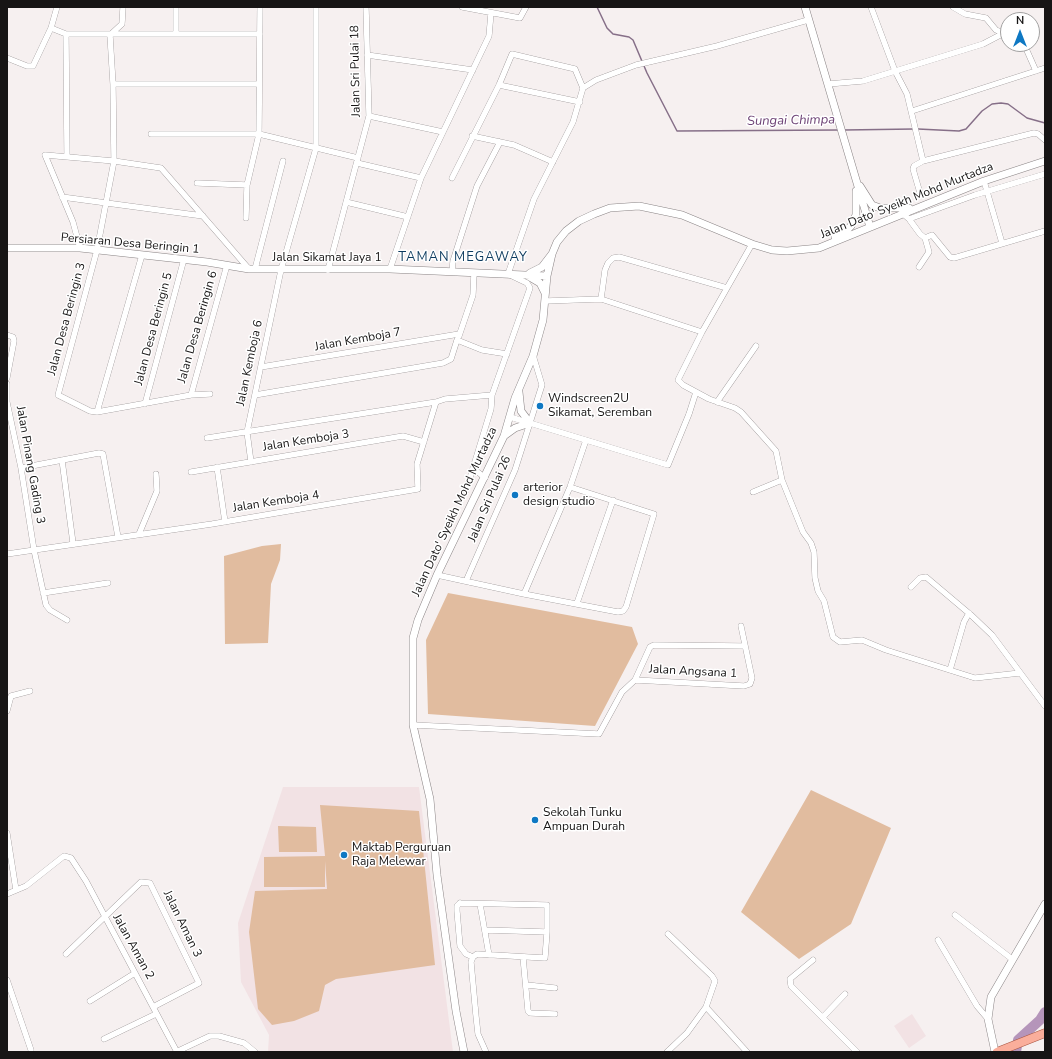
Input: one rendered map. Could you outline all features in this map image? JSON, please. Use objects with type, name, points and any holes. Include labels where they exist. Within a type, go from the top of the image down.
[{"type":"main road","points":[[805,7],[870,227]]},
{"type":"main road","name":"Jalan Dato' Syeikh Mohd Murtadza","points":[[464,1052],[456,1011],[437,875],[430,799],[413,725],[413,638],[418,620],[437,575],[504,436],[519,389],[533,355],[543,320],[547,276],[552,254],[557,242],[566,231],[579,221],[610,208],[639,206],[682,215],[752,244],[772,250],[786,251],[819,248],[914,208],[984,181],[1045,161]]},
{"type":"main road","points":[[856,179],[872,204],[880,208],[890,210],[914,208]]},
{"type":"main road","points":[[786,251],[819,243],[842,234],[851,226],[856,214],[856,179]]},
{"type":"main road","name":"Persiaran Desa Beringin 1","points":[[7,248],[80,248],[227,265]]},
{"type":"main road","points":[[522,275],[538,270],[552,254]]},
{"type":"main road","name":"Jalan Sikamat Jaya 1","points":[[227,265],[252,269],[281,270],[390,269],[547,276]]},
{"type":"main road","points":[[522,275],[540,283],[546,299]]},
{"type":"main road","points":[[504,436],[515,428],[530,423],[521,411],[519,389]]},
{"type":"main road","points":[[1045,904],[991,997],[988,1019],[999,1051],[1045,1033]]},
{"type":"street","points":[[7,58],[27,66],[33,66],[51,28],[57,7]]},
{"type":"street","points":[[110,35],[122,24],[123,7]]},
{"type":"street","points":[[176,7],[176,34]]},
{"type":"street","points":[[246,218],[247,185],[259,134],[260,7]]},
{"type":"street","name":"Jalan Kemboja 6","points":[[251,462],[247,432],[281,270],[316,148],[316,7]]},
{"type":"street","name":"Jalan Sri Pulai 18","points":[[328,270],[369,116],[366,7]]},
{"type":"street","points":[[462,7],[520,18],[526,7]]},
{"type":"street","points":[[871,7],[896,71],[907,94],[923,161]]},
{"type":"street","points":[[952,7],[965,14],[986,18],[996,30],[1000,31]]},
{"type":"street","points":[[390,269],[421,178],[489,36],[491,13]]},
{"type":"street","points":[[583,88],[596,80],[636,65],[717,46],[808,20]]},
{"type":"street","points":[[51,28],[66,34],[260,34]]},
{"type":"street","points":[[66,34],[67,156]]},
{"type":"street","name":"Jalan Desa Beringin 3","points":[[97,412],[90,411],[58,395],[98,250],[114,161],[114,107],[110,35]]},
{"type":"street","points":[[828,84],[863,81],[983,44],[1000,36]]},
{"type":"street","points":[[1028,52],[1036,71]]},
{"type":"street","points":[[452,178],[499,85],[512,54],[574,69],[583,88],[580,102],[573,122],[534,199],[508,274],[527,283],[530,288],[508,354],[492,395],[491,409],[466,491]]},
{"type":"street","points":[[367,55],[473,70]]},
{"type":"street","points":[[912,111],[1045,68]]},
{"type":"street","points":[[113,84],[260,84]]},
{"type":"street","points":[[499,85],[580,102]]},
{"type":"street","points":[[369,116],[443,132]]},
{"type":"street","points":[[920,193],[913,169],[914,166],[923,161],[1034,133],[1038,134],[1045,140]]},
{"type":"street","points":[[151,134],[259,134],[316,148],[421,178]]},
{"type":"street","points":[[472,136],[514,145],[553,162]]},
{"type":"street","points":[[452,272],[453,261],[477,186],[500,142]]},
{"type":"street","points":[[80,248],[73,222],[45,155],[114,161],[161,168],[252,269]]},
{"type":"street","points":[[252,269],[283,161]]},
{"type":"street","points":[[910,219],[988,191],[1045,174]]},
{"type":"street","points":[[984,181],[1002,243]]},
{"type":"street","points":[[197,184],[247,185]]},
{"type":"street","points":[[62,197],[203,216]]},
{"type":"street","points":[[346,202],[408,217]]},
{"type":"street","points":[[902,213],[910,219],[920,234],[925,238],[929,252],[919,267]]},
{"type":"street","points":[[925,238],[932,235],[950,257],[954,258],[1045,230]]},
{"type":"street","points":[[752,244],[702,332],[678,380],[683,385],[696,392],[717,402],[736,408],[776,451],[782,480],[803,532],[811,543],[814,552],[815,578],[818,591],[824,601],[830,632],[835,640],[845,643],[862,640],[886,650],[966,676],[982,679],[1020,673]]},
{"type":"street","points":[[142,255],[97,412],[191,395],[210,394]]},
{"type":"street","points":[[600,299],[605,270],[608,263],[613,258],[619,257],[727,288]]},
{"type":"street","name":"Jalan Desa Beringin 5","points":[[145,404],[184,259]]},
{"type":"street","name":"Jalan Desa Beringin 6","points":[[191,395],[227,265]]},
{"type":"street","points":[[255,395],[443,363],[451,359],[473,295],[474,273]]},
{"type":"street","points":[[546,299],[600,299],[702,332]]},
{"type":"street","points":[[7,335],[13,337],[14,341],[7,378]]},
{"type":"street","points":[[458,337],[482,350],[508,354]]},
{"type":"street","name":"Jalan Kemboja 7","points":[[261,367],[458,337]]},
{"type":"street","points":[[717,402],[756,346]]},
{"type":"street","name":"Jalan Sri Pulai 26","points":[[466,581],[515,470],[542,385],[533,355]]},
{"type":"street","name":"Jalan Pinang Gading 3","points":[[7,384],[7,402],[21,468],[34,550],[46,605],[50,610],[67,620]]},
{"type":"street","points":[[510,417],[668,464],[689,414],[696,392]]},
{"type":"street","points":[[207,438],[436,402],[445,399],[492,395]]},
{"type":"street","points":[[424,442],[436,402]]},
{"type":"street","name":"Jalan Kemboja 3","points":[[191,472],[403,436],[424,442]]},
{"type":"street","points":[[524,594],[570,487],[586,440]]},
{"type":"street","name":"Jalan Kemboja 4","points":[[7,554],[73,543],[224,522],[418,489],[417,464],[424,442]]},
{"type":"street","points":[[21,468],[101,453],[104,456],[118,537]]},
{"type":"street","points":[[62,460],[73,543]]},
{"type":"street","points":[[217,467],[224,522]]},
{"type":"street","points":[[473,468],[485,478]]},
{"type":"street","points":[[139,534],[157,491],[156,474]]},
{"type":"street","points":[[753,492],[782,480]]},
{"type":"street","points":[[437,575],[524,594],[618,612],[623,611],[626,607],[654,514],[570,487]]},
{"type":"street","points":[[577,603],[612,500]]},
{"type":"street","points":[[912,587],[920,578],[926,577],[969,613],[992,636],[1045,706]]},
{"type":"street","points":[[43,593],[108,583]]},
{"type":"street","points":[[950,670],[964,622],[969,613]]},
{"type":"street","points":[[413,725],[599,734],[622,692],[635,680],[650,647],[654,645],[744,646],[741,626]]},
{"type":"street","name":"Jalan Angsana 1","points":[[635,680],[744,686],[750,684],[752,678],[744,646]]},
{"type":"street","points":[[7,711],[11,696],[30,691]]},
{"type":"street","points":[[7,833],[16,890],[7,894]]},
{"type":"street","name":"Jalan Aman 2","points":[[16,890],[26,886],[68,856],[71,858],[86,881],[176,1052]]},
{"type":"street","name":"Jalan Aman 3","points":[[104,917],[141,882],[150,883],[199,983],[153,1007]]},
{"type":"street","points":[[473,957],[466,954],[460,946],[457,906],[460,903],[547,905],[545,958],[477,954],[473,957],[471,962],[478,1034],[486,1052]]},
{"type":"street","points":[[480,904],[489,955]]},
{"type":"street","points":[[955,915],[1012,959]]},
{"type":"street","points":[[66,954],[104,917]]},
{"type":"street","points":[[485,930],[547,932]]},
{"type":"street","points":[[667,1052],[687,1033],[706,1007],[715,984],[715,978],[668,934]]},
{"type":"street","points":[[938,940],[977,1006],[988,1019]]},
{"type":"street","points":[[523,957],[527,985],[528,1011],[530,1014],[555,1014]]},
{"type":"street","points":[[814,960],[789,982],[790,986],[857,1052]]},
{"type":"street","points":[[90,1001],[135,973]]},
{"type":"street","points":[[7,980],[31,1050]]},
{"type":"street","points":[[527,985],[555,988]]},
{"type":"street","points":[[823,1017],[845,994]]},
{"type":"street","points":[[706,1007],[747,1052]]},
{"type":"street","points":[[104,1039],[156,1014]]},
{"type":"street","points":[[176,1052],[210,1036],[219,1036],[244,1043],[255,1052]]},
{"type":"shaded area","points":[[281,544],[280,560],[271,584],[268,643],[225,644],[224,556],[262,546]]},
{"type":"shaded area","points":[[448,593],[632,627],[638,644],[595,726],[428,714],[426,640]]},
{"type":"shaded area","name":"Maktab Perguruan Raja Melewar","points":[[283,787],[419,787],[453,1052],[268,1052],[269,1035],[241,982],[238,923]]},
{"type":"shaded area","points":[[811,790],[891,828],[851,924],[799,959],[741,912]]},
{"type":"shaded area","points":[[320,805],[419,811],[435,965],[336,979],[325,985],[319,1011],[294,1021],[272,1025],[258,1009],[249,932],[255,891],[327,889],[325,861],[325,887],[264,887],[264,857],[325,856]]},
{"type":"shaded area","points":[[278,826],[316,827],[317,852],[279,852]]},
{"type":"shaded area","points":[[912,1014],[926,1036],[909,1048],[894,1026]]},
{"type":"waterway","name":"Sungai Chimpa","points":[[597,7],[607,28],[613,34],[629,37],[633,40],[647,73],[677,131],[838,130]]},
{"type":"waterway","name":"Sungai Chimpa","points":[[918,129],[959,131],[966,129],[982,111],[992,104],[1001,103],[1008,104],[1027,118],[1045,123]]},
{"type":"waterway","name":"Sungai Chimpa","points":[[844,130],[914,129]]},
{"type":"waterway","points":[[1016,1052],[1018,1040],[1040,1020],[1045,1012]]},
{"type":"place","name":"Windscreen2U Sikamat, Seremban","points":[[540,406]]},
{"type":"place","name":"arterior design studio","points":[[515,495]]},
{"type":"place","name":"Sekolah Tunku Ampuan Durah","points":[[535,820]]},
{"type":"place","name":"Maktab Perguruan Raja Melewar","points":[[344,855]]},
{"type":"district","name":"TAMAN MEGAWAY","points":[[463,258]]}]
